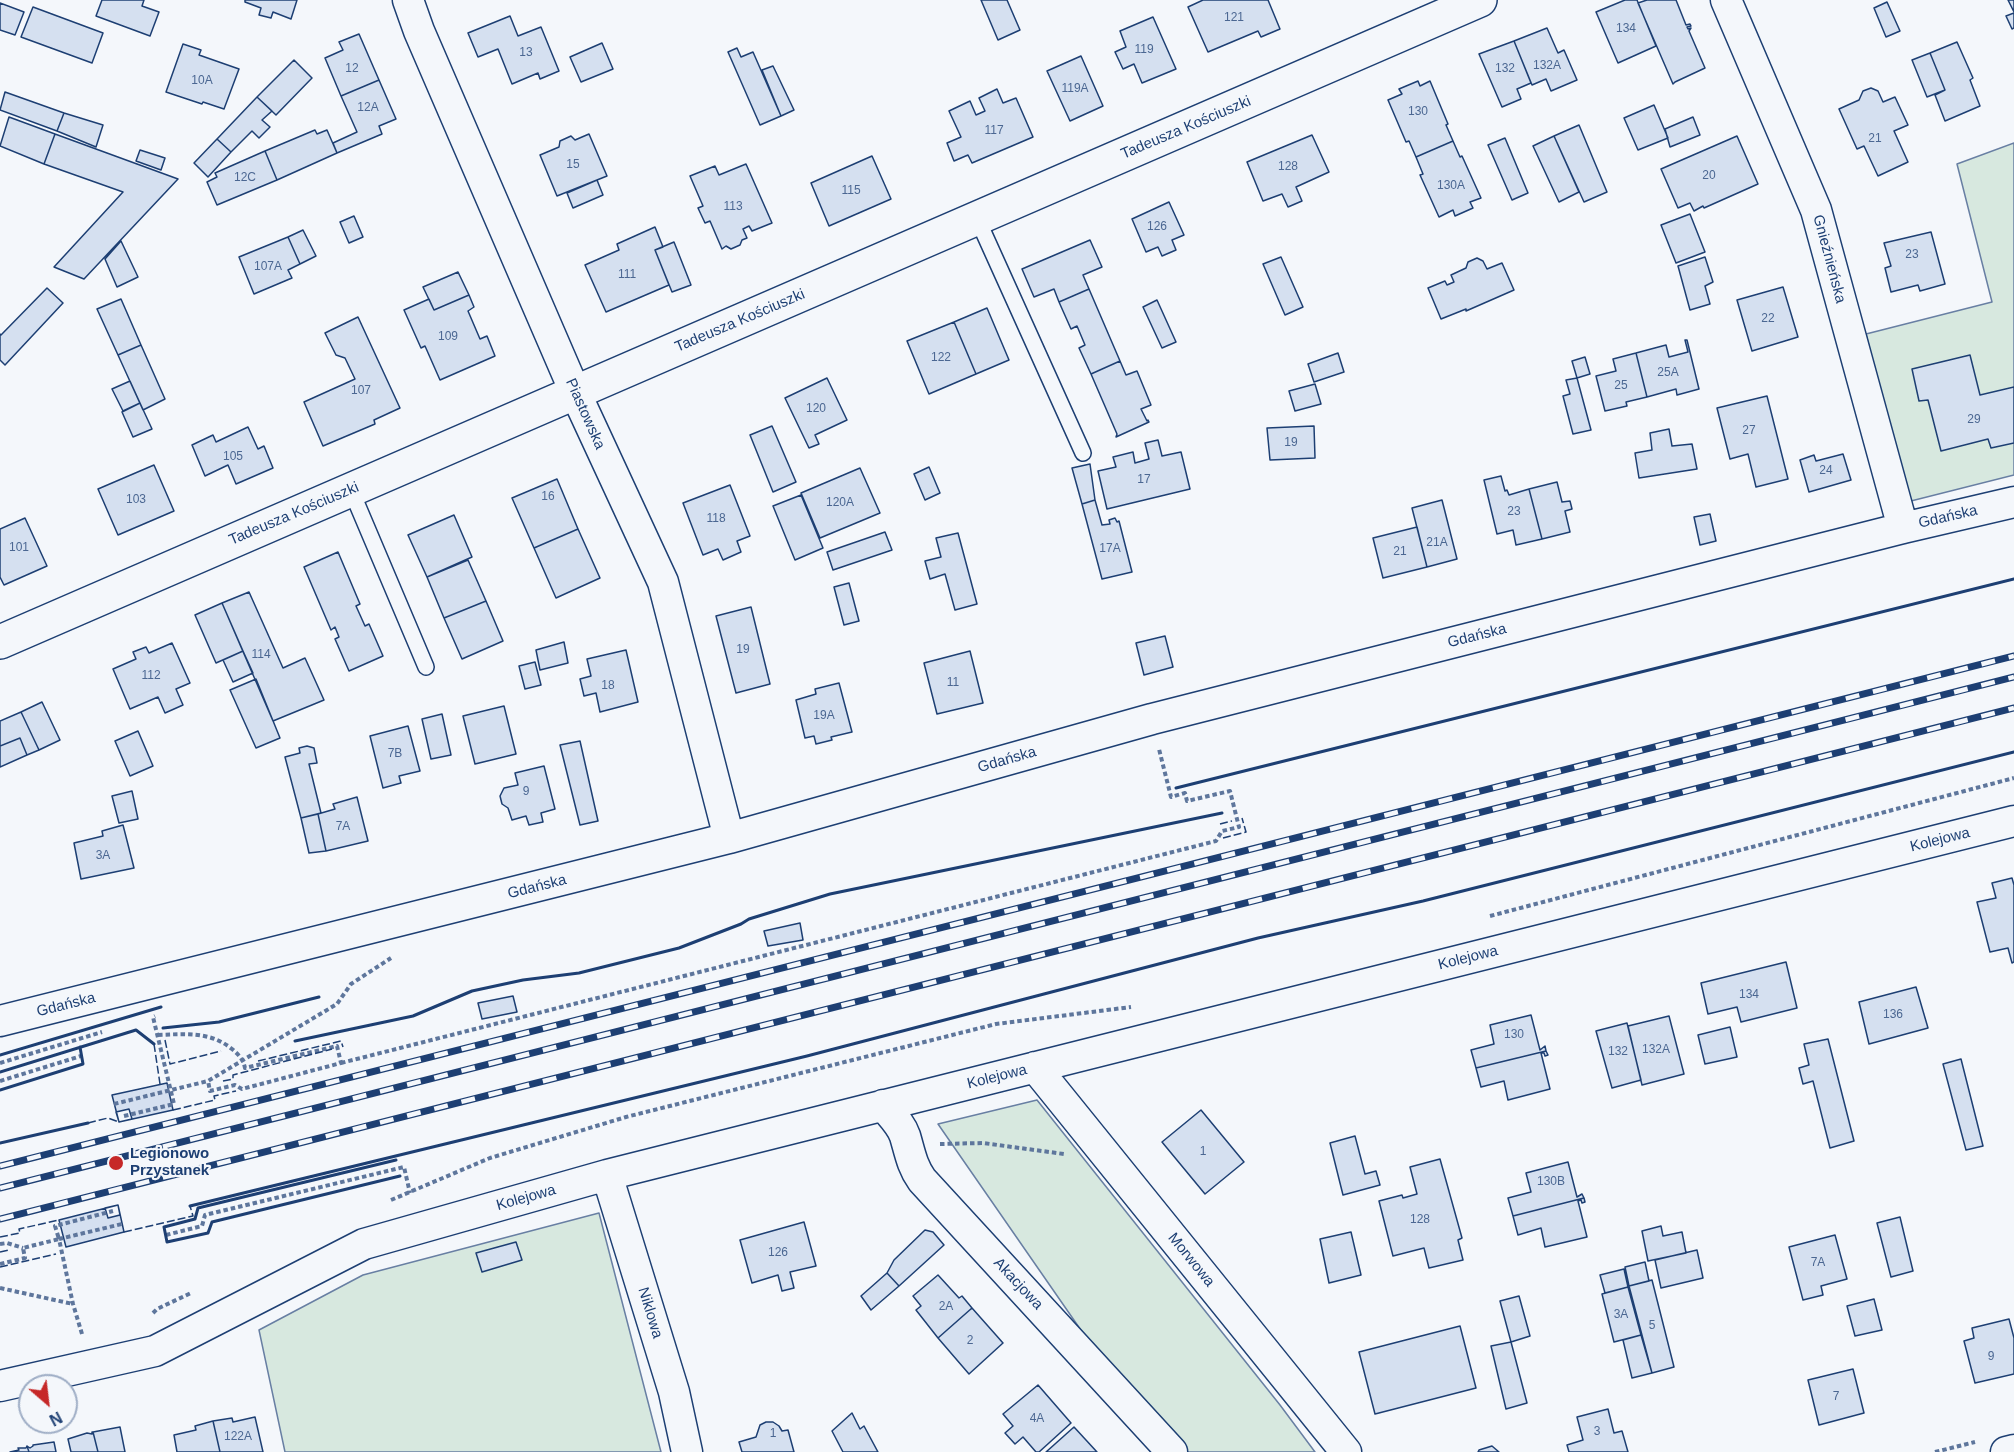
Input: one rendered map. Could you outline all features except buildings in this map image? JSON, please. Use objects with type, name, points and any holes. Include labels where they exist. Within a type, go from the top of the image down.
[{"type":"street","name":"Piastowska","points":[[408,0],[423,41],[575,392],[663,582],[729,838]]},
{"type":"street","name":"Tadeusza Kościuszki","points":[[0,642],[1480,0]]},
{"type":"street","name":"Gnieźnieńska","points":[[1726,0],[1816,210],[1903,528]]},
{"type":"street","name":"Gdańska","points":[[0,1021],[420,907],[729,838],[1152,719],[1903,528],[2014,502]]},
{"type":"street","name":"Kolejowa","points":[[0,1386],[155,1351],[364,1244],[607,1175],[2014,821]]},
{"type":"street","name":"Morwowa","points":[[1035,1067],[1346,1452]]},
{"type":"street","name":"Akacjowa","points":[[883,1105],[899,1124],[912,1165],[922,1180],[1172,1452]]},
{"type":"street","name":"Niklowa","points":[[607,1175],[674,1392],[687,1452]]},
{"type":"street","points":[[2006,1452],[2014,1450]]},
{"type":"lane","points":[[977,218],[1083,453]]},
{"type":"lane","points":[[351,490],[426,667]]},
{"type":"path","points":[[208,1082],[210,1091],[235,1085],[242,1089],[1216,841],[1222,831],[1239,827],[1230,791],[1187,801],[1185,794],[1171,797],[1152,719]]},
{"type":"path","points":[[1485,918],[2014,778]]},
{"type":"path","points":[[114,1104],[208,1082],[338,1004],[351,984],[397,955]]},
{"type":"path","points":[[390,1201],[490,1158],[638,1114],[996,1024],[1142,1006]]},
{"type":"path","points":[[143,1019],[153,1017]]},
{"type":"path","points":[[0,1064],[110,1029]]},
{"type":"path","points":[[158,1035],[193,1034],[213,1038],[244,1059],[245,1068],[337,1046],[341,1063]]},
{"type":"path","points":[[124,1116],[174,1104],[159,1041]]},
{"type":"path","points":[[0,1081],[81,1056]]},
{"type":"path","points":[[907,1145],[983,1143],[1111,1161]]},
{"type":"path","points":[[166,1235],[201,1226],[206,1215],[404,1167],[410,1191]]},
{"type":"path","points":[[83,1338],[55,1226],[113,1212]]},
{"type":"path","points":[[0,1244],[7,1243],[23,1248],[122,1224]]},
{"type":"path","points":[[0,1264],[25,1258],[23,1248]]},
{"type":"path","points":[[0,1288],[73,1304]]},
{"type":"path","points":[[150,1317],[157,1309],[198,1290]]},
{"type":"shaded area","points":[[2014,143],[2014,475],[1907,502],[1866,334],[1992,302],[1957,164]]},
{"type":"shaded area","points":[[1037,1100],[1315,1452],[1188,1452],[1085,1336],[938,1124]]},
{"type":"shaded area","points":[[599,1213],[661,1452],[285,1452],[259,1330],[363,1275]]},
{"type":"railway","points":[[0,1166],[2014,656]]},
{"type":"railway","points":[[0,1188],[2014,677]]},
{"type":"railway","points":[[0,1219],[2014,708]]},
{"type":"fence","points":[[1223,838],[1246,832],[1242,818]]},
{"type":"fence","points":[[1220,824],[1232,821]]},
{"type":"fence","points":[[165,1040],[170,1064],[221,1051]]},
{"type":"fence","points":[[258,1061],[341,1041],[343,1047]]},
{"type":"fence","points":[[154,1044],[160,1084]]},
{"type":"fence","points":[[223,1081],[233,1079],[233,1075],[332,1049]]},
{"type":"fence","points":[[173,1110],[215,1100],[214,1096],[236,1091]]},
{"type":"fence","points":[[88,1123],[108,1118],[119,1122]]},
{"type":"fence","points":[[124,1232],[193,1216],[190,1206]]},
{"type":"fence","points":[[0,1237],[20,1233],[19,1229],[59,1220]]},
{"type":"fence","points":[[0,1252],[9,1250]]},
{"type":"fence","points":[[0,1267],[56,1254]]},
{"type":"wall","points":[[1176,788],[2014,579]]},
{"type":"wall","points":[[190,1206],[807,1056],[1258,938],[1423,901],[2014,752]]},
{"type":"wall","points":[[295,1041],[413,1016],[472,991],[523,980],[579,973],[679,948],[749,919],[830,894],[1222,813]]},
{"type":"wall","points":[[163,1028],[219,1022],[319,997]]},
{"type":"wall","points":[[0,1055],[161,1007]]},
{"type":"wall","points":[[0,1072],[136,1030],[154,1044]]},
{"type":"wall","points":[[0,1090],[83,1064],[80,1047]]},
{"type":"wall","points":[[0,1143],[88,1123]]},
{"type":"wall","points":[[396,1160],[198,1208],[195,1219],[164,1227],[167,1242],[208,1233],[212,1222],[400,1176]]},
{"type":"place","name":"Legionowo Przystanek","points":[[116,1163]]}]
